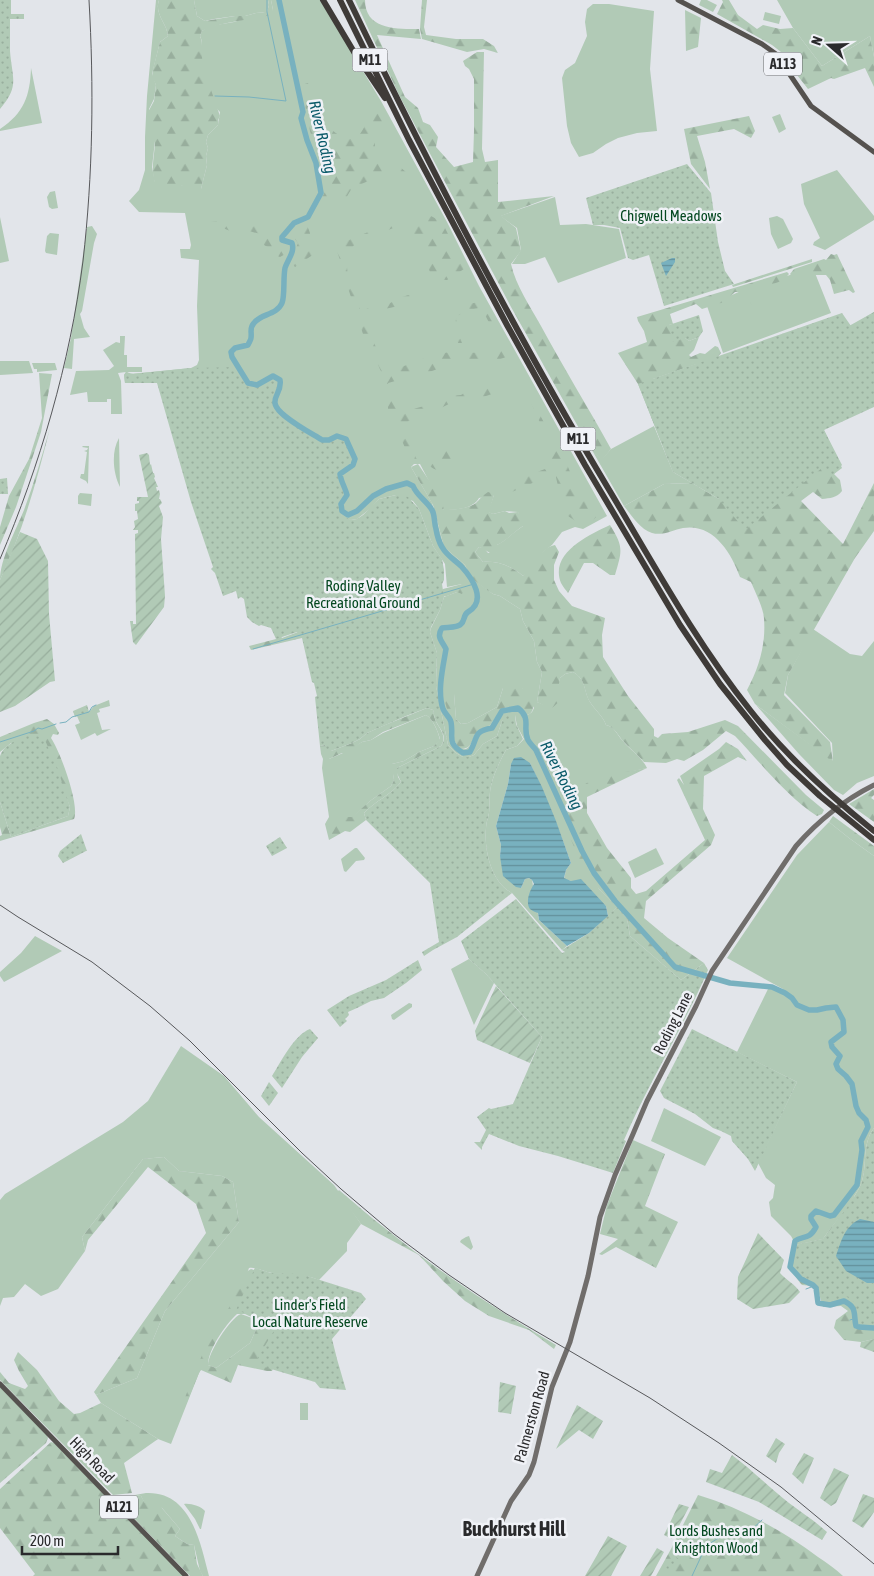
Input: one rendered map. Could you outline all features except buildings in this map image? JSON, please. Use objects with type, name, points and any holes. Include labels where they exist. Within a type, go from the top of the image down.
[{"type":"highway","name":"M11","points":[[323,0],[354,52],[399,120]]},
{"type":"highway","name":"M11","points":[[340,0],[399,120],[507,325],[585,464],[680,625],[720,684],[776,752],[820,796],[874,840]]},
{"type":"highway","name":"M11","points":[[349,1],[406,118],[512,320],[582,444],[687,620],[726,680],[770,734],[825,790],[874,832]]},
{"type":"main road","name":"A113","points":[[678,0],[762,44],[776,54],[811,106],[874,152]]},
{"type":"main road","name":"Roding Lane","points":[[577,1316],[588,1276],[600,1217],[618,1168],[649,1098],[712,971],[789,854],[821,820],[860,792],[874,785]]},
{"type":"main road","name":"Palmerston Road","points":[[477,1576],[511,1501],[532,1469],[552,1387],[570,1342],[577,1316]]},
{"type":"main road","name":"High Road","points":[[0,1384],[186,1576]]},
{"type":"green space","points":[[0,0],[11,0],[11,14],[24,14],[24,19],[10,19],[10,51],[13,82],[10,94],[0,109]]},
{"type":"green space","points":[[156,0],[159,0],[159,14],[168,36],[160,42],[152,74],[156,85],[154,99],[149,109],[155,141],[152,167],[155,182],[201,189],[207,165],[206,156],[208,148],[206,142],[208,135],[218,125],[220,112],[208,92],[202,67],[202,42],[200,36],[202,31],[210,26],[234,22],[273,10],[271,0],[320,0],[381,101],[447,222],[479,286],[607,516],[583,529],[575,527],[562,532],[552,545],[543,552],[531,570],[523,576],[514,569],[504,565],[494,562],[483,562],[475,552],[479,547],[484,548],[488,553],[497,552],[497,545],[523,526],[518,512],[505,511],[493,514],[488,512],[494,495],[479,498],[473,505],[463,508],[444,510],[420,464],[414,464],[411,467],[432,503],[444,547],[465,565],[470,577],[493,594],[500,596],[520,609],[523,621],[534,641],[537,662],[542,672],[537,702],[552,708],[560,678],[565,674],[573,672],[581,678],[590,702],[606,725],[614,729],[647,768],[602,778],[566,812],[599,889],[617,907],[608,916],[606,906],[571,881],[564,879],[566,870],[571,863],[536,775],[530,763],[511,764],[508,784],[496,826],[501,845],[500,856],[521,888],[525,879],[529,878],[532,880],[539,920],[567,946],[562,950],[512,893],[499,881],[490,865],[486,846],[486,826],[492,781],[506,750],[517,746],[524,739],[517,726],[515,715],[502,721],[497,736],[483,744],[474,755],[463,757],[448,745],[436,686],[437,653],[430,632],[444,597],[457,592],[462,584],[447,587],[445,564],[433,546],[419,509],[413,501],[396,495],[379,499],[357,519],[346,519],[157,383],[125,383],[124,375],[126,372],[118,373],[121,381],[122,414],[111,414],[111,399],[107,399],[107,402],[88,402],[87,392],[70,395],[76,371],[109,370],[114,366],[103,350],[116,342],[120,343],[120,336],[125,336],[124,355],[127,355],[127,367],[142,367],[142,372],[127,372],[130,374],[191,368],[197,365],[199,360],[197,306],[199,260],[181,258],[180,249],[190,249],[191,245],[185,213],[139,212],[129,201],[139,190],[145,170],[147,96]],"holes":[[[503,688],[522,688],[534,708],[532,712],[528,715],[523,708],[503,708],[490,725],[479,729],[471,745],[466,749],[459,749],[453,738],[452,729],[454,694],[456,719],[461,724],[468,723],[497,707]]]},
{"type":"green space","points":[[159,0],[194,0],[197,16],[205,21],[267,12],[268,0],[271,0],[273,10],[270,15],[218,25],[202,31],[200,36],[202,58],[207,71],[205,80],[210,87],[220,116],[218,125],[208,135],[206,142],[208,148],[206,156],[207,165],[201,189],[196,194],[181,185],[165,193],[155,184],[153,177],[155,142],[149,134],[147,114],[154,101],[156,85],[152,77],[160,42],[168,36],[158,10]]},
{"type":"green space","points":[[194,0],[268,0],[269,5],[267,12],[205,21],[197,16]]},
{"type":"green space","points":[[355,0],[365,0],[366,10],[370,17],[384,26],[401,29],[419,29],[421,39],[377,35],[405,97],[418,108],[423,122],[430,125],[438,137],[436,147],[454,167],[473,162],[474,79],[463,61],[477,52],[484,52],[482,149],[485,162],[498,160],[498,202],[554,196],[501,216],[516,228],[521,251],[511,264],[513,272],[524,296],[611,449],[602,460],[593,452],[511,307],[399,95]]},
{"type":"green space","points":[[422,0],[427,0],[424,27],[426,35],[456,39],[483,39],[494,46],[498,53],[484,49],[467,52],[422,39],[420,29]]},
{"type":"green space","points":[[701,0],[707,0],[717,5],[713,12],[699,5]]},
{"type":"green space","points":[[722,0],[729,0],[738,15],[757,29],[763,25],[780,29],[793,28],[822,66],[870,36],[874,57],[874,87],[865,68],[834,79],[831,78],[808,89],[781,52],[717,14],[723,2]]},
{"type":"green space","points":[[777,0],[874,0],[874,57],[870,36],[822,66],[793,28]]},
{"type":"green space","points":[[593,4],[609,4],[654,11],[650,69],[657,131],[637,133],[618,138],[593,153],[579,157],[571,143],[567,126],[562,78],[565,70],[575,63],[587,36],[585,22],[587,9]]},
{"type":"green space","points":[[685,10],[701,18],[698,47],[686,51]]},
{"type":"green space","points":[[765,12],[781,16],[779,24],[763,20]]},
{"type":"green space","points":[[31,68],[42,123],[0,131],[15,117],[24,103],[29,87]]},
{"type":"green space","points":[[308,83],[318,111],[324,120],[330,128],[347,138],[357,138],[367,122],[370,92],[386,113],[375,141],[375,158],[392,160],[407,173],[380,176],[352,188],[346,198],[334,201],[310,221],[327,188],[310,131],[301,85]]},
{"type":"green space","points":[[780,114],[786,129],[779,133],[772,117]]},
{"type":"green space","points":[[749,116],[755,131],[751,138],[734,129],[697,136],[705,162],[710,189],[691,164],[684,129]]},
{"type":"green space","name":"Chigwell Meadows","points":[[687,164],[711,193],[718,242],[725,271],[734,284],[664,306],[649,255],[633,260],[628,258],[620,228],[593,225],[586,198]]},
{"type":"green space","points":[[837,170],[874,216],[874,220],[825,250],[813,245],[820,238],[804,204],[801,184]]},
{"type":"green space","points":[[55,191],[58,208],[52,209],[49,207],[47,197],[50,192]]},
{"type":"green space","points":[[555,197],[560,225],[586,224],[619,229],[626,258],[558,283],[545,257],[525,264],[512,264],[521,250],[517,228],[500,216]]},
{"type":"green space","points":[[431,216],[442,222],[464,269],[447,280],[433,279],[419,244],[406,227],[406,222],[420,225]]},
{"type":"green space","points":[[777,216],[783,219],[793,239],[791,243],[778,249],[771,234],[769,218]]},
{"type":"green space","points":[[0,217],[9,261],[0,263]]},
{"type":"green space","points":[[217,221],[241,227],[247,225],[262,227],[276,244],[286,247],[289,252],[280,257],[275,255],[273,250],[264,245],[264,239],[260,234],[249,231],[235,233],[218,226],[210,226],[210,222]]},
{"type":"green space","points":[[398,221],[398,226],[357,243],[344,254],[348,280],[361,311],[385,302],[390,303],[415,293],[419,294],[427,290],[428,292],[426,295],[407,304],[385,309],[362,318],[387,370],[396,369],[433,355],[461,350],[467,353],[493,351],[503,344],[506,345],[509,356],[486,364],[464,361],[454,363],[388,383],[394,404],[400,411],[406,411],[435,403],[450,396],[461,395],[467,391],[505,385],[511,382],[517,388],[449,404],[404,424],[405,432],[417,460],[409,458],[399,433],[391,420],[388,410],[388,399],[380,378],[384,373],[382,373],[369,342],[363,334],[349,291],[345,285],[343,269],[337,251],[325,252],[325,250]]},
{"type":"green space","points":[[92,226],[97,234],[80,314],[84,328],[90,337],[74,339],[72,369],[64,368],[71,338],[87,227]]},
{"type":"green space","points":[[307,226],[311,238],[309,250],[314,254],[295,267],[291,262],[298,243],[289,233]]},
{"type":"green space","points":[[50,233],[59,234],[57,255],[46,253],[45,251],[47,236]]},
{"type":"green space","points":[[831,254],[837,254],[855,292],[853,293],[849,290],[834,294],[830,280],[826,275],[814,275],[812,271],[792,276],[790,274],[794,269],[824,259],[826,260]]},
{"type":"green space","points":[[812,259],[812,262],[733,287],[732,285]]},
{"type":"green space","points":[[813,268],[831,313],[723,353],[707,306],[750,287]]},
{"type":"green space","points":[[787,272],[789,274],[784,279],[759,291],[755,305],[752,305],[750,302],[752,289],[744,292],[735,292],[724,302],[702,309],[696,304],[670,314],[673,324],[669,325],[689,341],[699,337],[694,350],[689,355],[691,357],[700,353],[705,354],[715,346],[718,347],[721,353],[717,358],[849,326],[874,312],[874,355],[824,430],[842,468],[834,474],[840,480],[842,491],[831,498],[822,499],[813,492],[801,501],[843,544],[874,483],[874,531],[855,558],[788,675],[784,695],[830,742],[833,762],[755,704],[747,690],[761,656],[764,638],[764,615],[751,582],[740,577],[726,549],[712,535],[694,528],[652,533],[640,525],[624,506],[664,484],[692,483],[719,499],[822,467],[673,472],[638,384],[618,353],[647,342],[637,317]],"holes":[[[697,364],[678,449],[653,379]]]},
{"type":"green space","points":[[482,301],[498,330],[494,332],[484,313],[479,308],[468,310],[457,316],[456,319],[462,343],[458,343],[451,312],[457,307]]},
{"type":"green space","points":[[874,312],[874,407],[824,430],[842,465],[834,474],[827,475],[822,468],[745,530],[719,499],[673,472],[638,384],[842,313],[851,326]]},
{"type":"green space","points":[[699,315],[703,331],[699,337],[689,341],[685,338],[673,342],[669,325]]},
{"type":"green space","points":[[0,361],[29,361],[33,373],[0,375]]},
{"type":"green space","points":[[32,363],[55,363],[57,370],[37,372]]},
{"type":"green space","name":"Roding Valley Recreational Ground","points":[[237,367],[248,383],[260,384],[271,378],[276,379],[279,382],[274,396],[275,405],[283,415],[298,426],[326,443],[343,439],[350,450],[353,460],[340,473],[340,480],[344,487],[343,497],[340,502],[341,515],[351,520],[357,519],[379,499],[396,495],[408,497],[419,509],[433,546],[442,559],[444,570],[442,584],[444,597],[430,632],[437,653],[436,686],[448,745],[463,757],[474,755],[483,744],[497,736],[502,721],[509,714],[515,715],[516,724],[523,739],[517,746],[506,750],[497,767],[490,789],[489,813],[486,826],[486,846],[490,865],[499,881],[512,893],[457,937],[424,956],[422,952],[439,942],[430,883],[366,820],[364,813],[393,791],[401,782],[396,771],[397,768],[441,746],[444,738],[433,710],[427,708],[406,716],[367,733],[352,743],[331,751],[327,751],[325,745],[320,746],[315,697],[317,696],[302,638],[297,632],[276,639],[271,628],[259,626],[247,617],[244,599],[241,597],[238,599],[236,591],[223,596],[215,573],[211,569],[213,567],[191,502],[157,383],[125,383],[124,375],[126,372],[133,374],[191,368]]},
{"type":"green space","points":[[39,373],[52,374],[41,432],[16,507],[0,545],[0,527],[9,496],[29,459],[42,418]]},
{"type":"green space","points":[[522,384],[553,439],[567,457],[568,467],[573,479],[582,493],[589,511],[596,517],[590,524],[583,526],[568,516],[568,506],[558,486],[555,473],[550,466],[549,448],[536,413]]},
{"type":"green space","points":[[654,426],[673,472],[692,483],[664,484],[624,506],[593,452],[602,459],[611,449]]},
{"type":"green space","points":[[50,428],[29,505],[16,543],[0,580],[5,554],[28,500]]},
{"type":"green space","points":[[119,438],[120,487],[114,462],[116,444]]},
{"type":"green space","points":[[83,446],[89,446],[88,484],[80,478],[81,474],[84,474],[87,452],[84,451],[88,448]]},
{"type":"green space","points":[[445,448],[449,451],[451,467],[443,470],[434,469],[426,460],[434,452]]},
{"type":"green space","points":[[147,453],[158,487],[156,487],[157,491],[159,490],[159,499],[162,503],[159,506],[163,517],[161,539],[165,596],[164,607],[136,645],[133,642],[130,621],[136,624],[135,534],[138,533],[138,530],[133,530],[135,527],[134,521],[138,519],[137,511],[135,511],[135,504],[139,503],[137,497],[148,497],[139,455]]},
{"type":"green space","points":[[418,464],[441,498],[444,510],[473,505],[488,492],[494,495],[489,512],[493,514],[505,511],[509,513],[518,512],[524,523],[523,526],[497,545],[495,555],[479,547],[475,552],[483,562],[494,562],[504,565],[514,569],[523,576],[541,553],[555,545],[559,552],[554,565],[554,580],[559,591],[572,606],[605,618],[602,635],[603,657],[628,696],[654,729],[654,736],[658,738],[662,734],[688,732],[725,720],[738,726],[806,795],[824,810],[822,814],[817,816],[805,808],[735,736],[726,731],[703,750],[684,761],[677,759],[666,763],[644,762],[626,745],[614,730],[606,725],[590,702],[583,682],[573,672],[565,674],[560,678],[558,689],[562,699],[551,709],[537,702],[542,672],[537,662],[534,641],[523,621],[520,609],[500,596],[493,594],[470,577],[465,565],[444,547],[433,505],[411,467]]},
{"type":"green space","points":[[545,469],[549,475],[544,478],[503,496],[498,492],[501,485]]},
{"type":"green space","points":[[7,478],[8,494],[0,494],[0,479]]},
{"type":"green space","points":[[80,493],[92,494],[91,506],[78,504]]},
{"type":"green space","points":[[610,525],[620,544],[620,554],[615,575],[610,575],[593,563],[584,563],[568,593],[561,583],[559,572],[566,554],[582,540]]},
{"type":"green space","points":[[20,532],[37,539],[48,561],[49,614],[55,681],[50,682],[15,706],[0,712],[0,580]]},
{"type":"green space","points":[[462,584],[465,589],[462,594],[457,592],[434,598],[443,589]]},
{"type":"green space","points":[[813,629],[850,654],[862,656],[874,641],[874,776],[857,783],[843,795],[834,790],[799,754],[756,705],[833,761],[832,743],[785,693],[788,675]]},
{"type":"green space","points":[[307,631],[302,638],[251,650],[249,646],[276,639],[279,633],[282,638]]},
{"type":"green space","points":[[448,686],[454,694],[456,719],[461,724],[468,723],[497,707],[503,688],[522,688],[527,690],[533,704],[533,710],[528,715],[518,707],[503,708],[490,725],[477,732],[467,748],[459,749],[453,738],[453,722],[443,694]]},
{"type":"green space","points":[[109,700],[110,706],[99,709],[100,712],[97,713],[102,730],[111,729],[97,736],[95,733],[81,740],[75,725],[80,723],[77,716],[89,712],[94,706]]},
{"type":"green space","points":[[87,705],[89,712],[75,717],[73,711]]},
{"type":"green space","points":[[427,708],[433,710],[443,735],[441,746],[397,768],[398,777],[401,782],[393,791],[364,813],[366,820],[350,832],[345,831],[329,840],[325,824],[329,817],[352,817],[391,786],[394,780],[389,767],[392,764],[404,761],[434,746],[440,739],[433,722],[426,715],[383,732],[371,740],[362,742],[345,754],[342,753],[329,759],[323,759],[320,746],[325,745],[331,751],[360,739],[367,733]]},
{"type":"green space","points":[[426,715],[435,726],[440,740],[434,746],[404,761],[392,764],[394,780],[391,786],[370,801],[352,818],[329,817],[322,768],[323,759],[329,759],[362,742],[371,740]]},
{"type":"green space","points":[[47,719],[54,724],[59,733],[58,735],[53,734],[51,738],[64,766],[72,791],[74,819],[0,841],[0,836],[2,835],[0,827],[0,802],[11,837],[68,816],[70,807],[63,789],[11,743],[0,752],[0,737]]},
{"type":"green space","points":[[24,736],[44,738],[57,767],[70,807],[68,816],[11,837],[0,802],[0,756],[13,742]]},
{"type":"green space","points":[[726,742],[738,749],[747,761],[738,757],[704,776],[703,809],[715,835],[711,845],[646,901],[644,918],[668,938],[704,963],[681,980],[630,936],[627,918],[599,889],[580,861],[561,816],[584,785],[589,782],[614,774],[647,768],[587,797],[587,813],[607,848],[631,878],[631,888],[636,894],[646,891],[705,840],[677,780],[679,778],[684,785],[680,776]]},
{"type":"green space","points":[[874,789],[874,795],[871,798],[874,800],[874,822],[849,804]]},
{"type":"green space","points":[[833,816],[874,846],[874,856],[829,822]]},
{"type":"green space","points":[[829,822],[874,856],[874,1128],[867,1141],[861,1184],[854,1197],[823,1239],[796,1245],[791,1236],[771,1216],[769,1202],[773,1198],[775,1185],[766,1178],[758,1163],[797,1082],[737,1052],[768,989],[783,989],[727,958],[797,855]]},
{"type":"green space","points":[[81,834],[87,851],[63,863],[58,856],[60,851]]},
{"type":"green space","points":[[280,837],[287,848],[272,856],[266,846]]},
{"type":"green space","points":[[355,848],[365,858],[364,860],[356,861],[346,872],[344,871],[341,859]]},
{"type":"green space","points":[[656,848],[664,864],[635,878],[628,862]]},
{"type":"green space","points":[[516,899],[562,953],[565,952],[562,950],[589,933],[617,907],[627,918],[630,936],[681,980],[704,963],[708,970],[634,1118],[613,1173],[519,1146],[489,1134],[482,1150],[474,1142],[480,1142],[486,1130],[477,1117],[489,1108],[513,1104],[542,1037],[486,974],[469,959],[461,941]]},
{"type":"green space","points":[[35,936],[62,951],[4,982],[0,972],[21,953]]},
{"type":"green space","points":[[469,959],[494,983],[474,1025],[451,969]]},
{"type":"green space","points":[[418,960],[422,970],[384,998],[371,1001],[348,1012],[349,1015],[345,1019],[347,1021],[340,1027],[327,1010],[349,996],[386,980]]},
{"type":"green space","points":[[496,986],[542,1037],[530,1063],[477,1040],[475,1031]]},
{"type":"green space","points":[[409,1003],[412,1004],[412,1007],[394,1020],[392,1019],[391,1015]]},
{"type":"green space","points":[[310,1029],[318,1038],[302,1057],[282,1088],[272,1076],[293,1043]]},
{"type":"green space","points":[[692,1029],[797,1082],[755,1171],[748,1159],[732,1141],[731,1136],[713,1128],[695,1114],[664,1098],[660,1091]]},
{"type":"green space","points":[[181,1046],[224,1076],[259,1117],[334,1185],[361,1224],[347,1243],[347,1251],[319,1280],[301,1275],[272,1273],[249,1268],[241,1289],[199,1373],[171,1444],[158,1439],[101,1403],[96,1395],[137,1378],[165,1311],[239,1222],[233,1182],[222,1176],[179,1171],[164,1157],[143,1159],[82,1237],[85,1251],[58,1289],[41,1296],[25,1284],[14,1297],[3,1298],[0,1306],[0,1200],[5,1194],[123,1122],[148,1101]]},
{"type":"green space","points":[[269,1082],[278,1093],[269,1106],[261,1096]]},
{"type":"green space","points":[[664,1108],[721,1137],[705,1166],[651,1141]]},
{"type":"green space","points":[[874,1128],[874,1325],[859,1324],[859,1316],[854,1302],[847,1297],[842,1297],[830,1303],[821,1301],[817,1283],[801,1276],[793,1267],[796,1245],[823,1239],[858,1190],[863,1177],[867,1141]]},
{"type":"green space","points":[[633,1140],[665,1154],[645,1206],[678,1222],[656,1268],[616,1247],[602,1255],[599,1254],[618,1239],[600,1234],[607,1205]]},
{"type":"green space","points":[[164,1157],[179,1171],[222,1176],[233,1182],[239,1222],[165,1311],[137,1378],[96,1395],[94,1392],[206,1233],[196,1204],[148,1167],[88,1240],[85,1251],[82,1237],[143,1159]]},
{"type":"green space","points":[[339,1190],[380,1224],[448,1275],[556,1345],[554,1349],[529,1330],[489,1316],[465,1301],[419,1255],[361,1224],[337,1192]]},
{"type":"green space","points":[[854,1196],[874,1283],[874,1339],[861,1342],[844,1340],[834,1328],[836,1320],[848,1311],[841,1306],[823,1307],[819,1292],[813,1286],[802,1285],[795,1275],[792,1266],[796,1245],[823,1239]]},
{"type":"green space","points":[[758,1233],[784,1260],[780,1273],[800,1292],[789,1303],[753,1309],[737,1299],[738,1277]]},
{"type":"green space","points":[[469,1236],[473,1247],[471,1250],[460,1242]]},
{"type":"green space","points":[[255,1268],[270,1273],[301,1274],[278,1318],[277,1359],[272,1371],[238,1365],[231,1383],[201,1370],[175,1431],[182,1405],[206,1345],[230,1306],[246,1272],[251,1269],[254,1270]],"holes":[[[237,1314],[245,1314],[260,1321],[250,1343],[216,1368],[208,1365],[214,1345],[227,1324]]]},
{"type":"green space","name":"Linder's Field Local Nature Reserve","points":[[255,1268],[270,1273],[301,1274],[361,1293],[366,1299],[332,1339],[346,1390],[320,1388],[315,1382],[254,1364],[278,1324],[236,1310]]},
{"type":"green space","points":[[241,1314],[260,1321],[250,1343],[216,1368],[208,1365],[220,1337],[231,1322]]},
{"type":"green space","points":[[874,1339],[874,1352],[860,1347],[861,1342]]},
{"type":"green space","points":[[18,1352],[37,1370],[59,1401],[74,1414],[101,1403],[158,1439],[124,1463],[132,1493],[113,1495],[0,1380],[0,1372],[9,1383],[25,1389],[28,1386],[14,1360]]},
{"type":"green space","points":[[500,1382],[516,1386],[511,1414],[498,1412]]},
{"type":"green space","points":[[0,1387],[48,1438],[46,1443],[0,1483]]},
{"type":"green space","points":[[300,1403],[308,1403],[308,1420],[300,1420]]},
{"type":"green space","points":[[577,1405],[603,1421],[593,1439],[579,1430],[556,1449]]},
{"type":"green space","points":[[776,1438],[785,1444],[779,1453],[776,1463],[766,1456]]},
{"type":"green space","points":[[51,1442],[184,1576],[33,1576],[35,1574],[0,1528],[0,1489]]},
{"type":"green space","points":[[804,1453],[814,1458],[803,1484],[792,1474]]},
{"type":"green space","points":[[732,1455],[827,1532],[822,1540],[759,1502],[706,1482],[710,1469],[722,1473]]},
{"type":"green space","points":[[834,1468],[849,1475],[836,1503],[831,1506],[820,1498]]},
{"type":"green space","points":[[146,1493],[161,1495],[174,1500],[183,1509],[197,1534],[209,1576],[203,1576],[200,1571],[194,1545],[187,1544],[175,1536],[180,1529],[162,1508],[145,1504],[141,1496],[135,1495]]},
{"type":"green space","points":[[863,1494],[874,1498],[874,1512],[863,1528],[852,1521]]},
{"type":"green space","points":[[135,1495],[141,1496],[145,1503],[161,1507],[180,1529],[175,1536],[187,1544],[194,1545],[197,1564],[203,1576],[190,1576],[117,1501],[118,1499]]},
{"type":"green space","name":"Lords Bushes and Knighton Wood","points":[[698,1495],[730,1506],[776,1529],[843,1576],[656,1576]]},
{"type":"green space","points":[[184,1504],[195,1505],[205,1511],[201,1529],[200,1529]]},
{"type":"green space","points":[[679,1504],[689,1507],[672,1539],[664,1535]]},
{"type":"green space","points":[[608,1536],[627,1546],[611,1576],[585,1576]]},
{"type":"green space","points":[[657,1548],[664,1552],[651,1576],[640,1576]]},
{"type":"green space","points":[[673,1555],[679,1559],[673,1571],[666,1568]]},
{"type":"water","points":[[675,258],[675,262],[666,276],[661,263]]},
{"type":"water","points":[[521,757],[530,763],[542,787],[571,863],[566,870],[564,878],[571,881],[581,879],[606,906],[608,916],[589,933],[567,946],[539,920],[538,913],[530,909],[528,900],[534,884],[532,880],[529,878],[525,879],[521,888],[516,887],[503,876],[500,856],[501,845],[496,826],[508,784],[511,764],[514,758]]},
{"type":"water","points":[[860,1219],[874,1222],[874,1283],[867,1283],[846,1271],[836,1256],[847,1230]]},
{"type":"waterway","points":[[215,96],[286,101],[267,12],[267,0]]},
{"type":"waterway","name":"River Roding","points":[[279,0],[303,112],[301,118],[316,163],[321,193],[308,217],[294,223],[282,237],[282,240],[292,243],[293,246],[285,268],[283,296],[280,307],[260,318],[252,325],[251,339],[248,345],[235,348],[231,352],[232,357],[248,383],[257,385],[273,376],[280,380],[275,403],[277,408],[287,418],[322,440],[329,440],[337,436],[346,439],[355,459],[353,465],[340,474],[347,495],[341,504],[342,511],[348,515],[357,511],[373,496],[386,489],[407,483],[413,486],[432,510],[441,545],[446,553],[470,577],[477,596],[477,602],[466,613],[461,624],[455,627],[442,628],[440,634],[440,639],[446,649],[441,679],[441,702],[451,722],[454,746],[463,753],[470,752],[479,733],[492,728],[502,711],[518,708],[525,716],[528,740],[536,750],[594,873],[615,901],[675,967],[730,983],[772,987],[792,998],[797,1005],[809,1010],[836,1007],[843,1020],[844,1032],[831,1042],[832,1047],[840,1056],[836,1064],[838,1069],[852,1084],[856,1106],[859,1113],[866,1120],[868,1127],[861,1141],[862,1150],[857,1185],[834,1215],[830,1216],[816,1211],[811,1216],[816,1227],[811,1234],[795,1241],[790,1267],[801,1279],[816,1288],[818,1303],[830,1305],[844,1301],[853,1309],[856,1326],[874,1328]]},
{"type":"waterway","points":[[253,649],[474,584]]},
{"type":"waterway","points":[[60,723],[89,712],[96,705]]},
{"type":"waterway","points":[[0,742],[38,728],[42,729],[56,724]]},
{"type":"waterway","name":"River Roding","points":[[806,1289],[814,1286]]},
{"type":"waterway","name":"River Roding","points":[[850,1320],[856,1318]]},
{"type":"waterway","points":[[692,1576],[706,1546],[726,1533],[750,1531],[762,1520]]},
{"type":"railway","points":[[0,559],[28,487],[52,413],[62,375],[77,299],[83,261],[91,163],[92,65],[89,0]]},
{"type":"railway","points":[[0,905],[92,962],[150,1006],[190,1041],[302,1153],[394,1234],[449,1275],[505,1313],[650,1398],[719,1443],[781,1487],[874,1564]]},
{"type":"district","name":"Buckhurst Hill","points":[[514,1529]]}]
